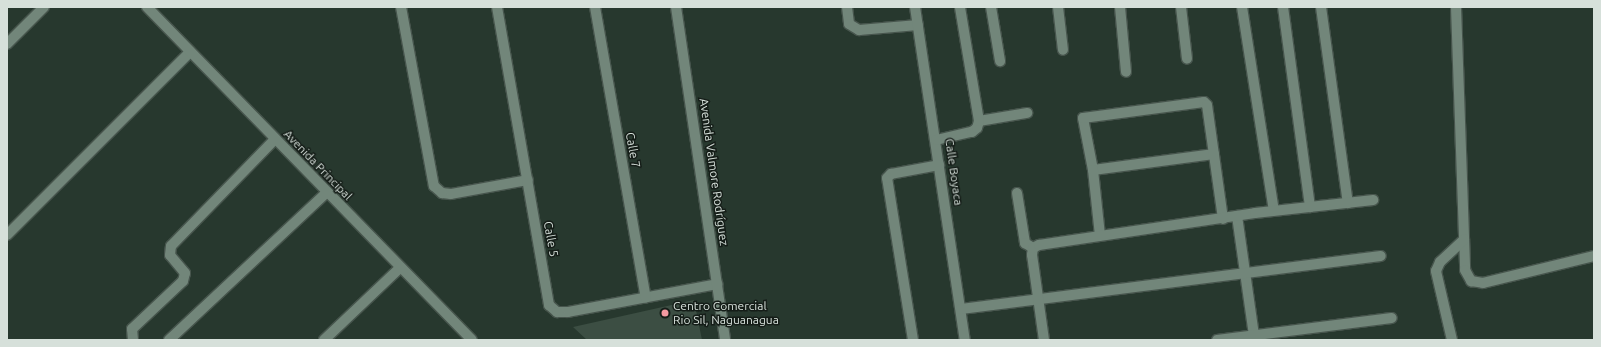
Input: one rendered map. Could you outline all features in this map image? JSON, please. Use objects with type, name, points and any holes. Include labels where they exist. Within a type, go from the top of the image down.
[{"type":"street","points":[[7,44],[44,7]]},
{"type":"street","name":"Avenida Principal","points":[[147,7],[469,339]]},
{"type":"street","points":[[401,7],[434,186],[442,193],[451,194],[528,180]]},
{"type":"street","name":"Calle 5","points":[[497,7],[549,304],[557,312],[568,312],[717,284]]},
{"type":"street","name":"Calle 7","points":[[594,7],[646,298]]},
{"type":"street","name":"Avenida Valmore Rodríguez","points":[[676,7],[726,340]]},
{"type":"street","points":[[847,7],[849,24],[859,30],[918,25]]},
{"type":"street","name":"Calle Boyaca","points":[[915,7],[965,340]]},
{"type":"street","points":[[936,140],[972,132],[977,128],[979,121],[960,7]]},
{"type":"street","points":[[991,7],[1000,61]]},
{"type":"street","points":[[1058,7],[1063,50]]},
{"type":"street","points":[[1120,7],[1126,72]]},
{"type":"street","points":[[1181,7],[1187,58]]},
{"type":"street","points":[[1242,7],[1274,211]]},
{"type":"street","points":[[1283,7],[1310,207]]},
{"type":"street","points":[[1321,7],[1348,203]]},
{"type":"street","points":[[1456,7],[1465,270],[1471,280],[1483,283],[1594,256]]},
{"type":"street","points":[[7,235],[190,52]]},
{"type":"street","points":[[1100,236],[1093,170],[1082,122],[1086,116],[1204,102],[1214,154],[1223,219]]},
{"type":"street","points":[[979,121],[1027,113]]},
{"type":"street","points":[[133,340],[132,329],[183,281],[185,273],[170,255],[170,246],[275,139]]},
{"type":"street","points":[[1093,170],[1214,154]]},
{"type":"street","points":[[913,340],[887,178],[891,174],[939,164]]},
{"type":"street","points":[[169,340],[326,193]]},
{"type":"street","points":[[1017,193],[1025,242],[1033,248],[1044,340]]},
{"type":"street","points":[[1033,248],[1039,245],[1237,216],[1373,200]]},
{"type":"street","points":[[1237,216],[1254,335]]},
{"type":"street","points":[[1452,340],[1436,271],[1440,262],[1464,240]]},
{"type":"street","points":[[961,309],[1381,256]]},
{"type":"street","points":[[324,340],[400,268]]},
{"type":"street","points":[[1217,340],[1392,318]]},
{"type":"building","name":"Centro Comercial Rio Sil, Naguanagua","points":[[694,300],[702,340],[587,340],[573,327]]},
{"type":"place","name":"Centro Comercial Rio Sil, Naguanagua","points":[[665,313]]}]
